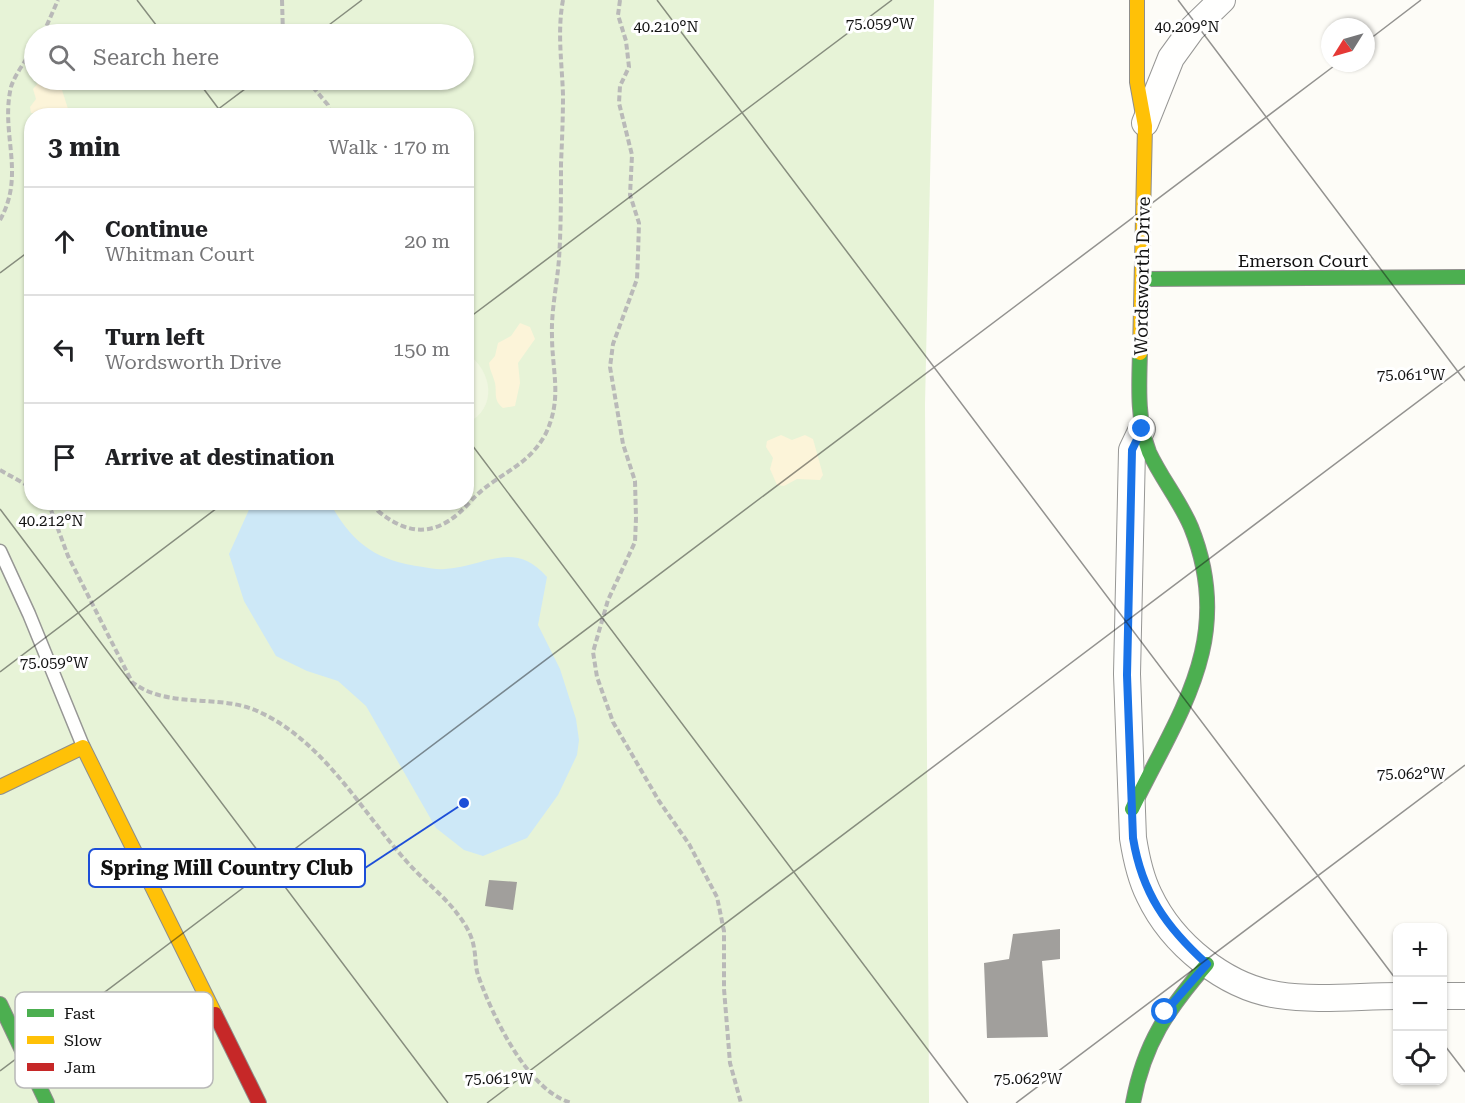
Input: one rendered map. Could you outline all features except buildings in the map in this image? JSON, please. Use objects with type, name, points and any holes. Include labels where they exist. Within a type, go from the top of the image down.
[{"type":"street","name":"Wordsworth Drive","points":[[1132,808],[1150,769],[1192,692],[1208,641],[1206,587],[1200,551],[1184,511],[1162,473],[1142,429],[1145,123],[1137,83],[1137,0]]},
{"type":"street","name":"Wordsworth Drive","points":[[1145,123],[1171,58],[1192,29],[1222,0]]},
{"type":"street","name":"Emerson Court","points":[[1142,279],[1465,277]]},
{"type":"street","name":"Wordsworth Drive","points":[[1142,429],[1132,450],[1127,675],[1132,808],[1137,859],[1149,896],[1177,934],[1207,964],[1247,986],[1280,996],[1393,996]]},
{"type":"street","points":[[0,787],[83,747],[203,992]]},
{"type":"street","points":[[1133,1103],[1141,1063],[1151,1036],[1165,1012],[1207,964]]},
{"type":"street","points":[[1447,996],[1465,996]]},
{"type":"street","points":[[0,1004],[15,1036]]},
{"type":"street","points":[[213,1011],[258,1103]]},
{"type":"street","points":[[40,1088],[47,1103]]},
{"type":"lane","points":[[0,551],[29,614],[83,747]]},
{"type":"path","points":[[47,24],[58,0]]},
{"type":"path","points":[[282,0],[283,24]]},
{"type":"path","points":[[474,498],[526,461],[545,434],[557,382],[552,337],[559,257],[562,96],[559,23],[563,0]]},
{"type":"path","points":[[621,0],[618,15],[626,41],[629,67],[620,86],[619,103],[632,155],[630,195],[639,223],[637,279],[613,344],[610,367],[621,434],[635,481],[635,542],[608,600],[593,652],[602,694],[614,722],[659,801],[689,844],[717,897],[724,931],[730,1063],[741,1103]]},
{"type":"path","points":[[0,219],[10,201],[12,180],[13,155],[8,132],[8,103],[12,84],[24,64]]},
{"type":"path","points":[[315,90],[329,108]]},
{"type":"path","points":[[0,470],[24,484]]},
{"type":"path","points":[[51,510],[68,556],[132,682],[142,690],[157,696],[254,710],[301,738],[341,778],[408,864],[455,911],[472,939],[477,972],[527,1070],[546,1089],[572,1103]]},
{"type":"path","points":[[378,510],[391,522],[407,530],[423,532],[445,524],[463,510]]},
{"type":"green space","points":[[0,0],[934,0],[925,404],[929,1103],[0,1103]]},
{"type":"green space","points":[[474,359],[482,369],[488,389],[484,409],[474,419]]},
{"type":"sand","points":[[33,90],[62,90],[68,108],[30,108],[36,99]]},
{"type":"sand","points":[[520,323],[530,327],[535,339],[518,363],[520,383],[515,406],[503,408],[497,399],[489,363],[495,356],[498,343],[511,336]]},
{"type":"sand","points":[[781,435],[792,440],[805,435],[813,439],[823,475],[820,480],[797,479],[784,486],[777,485],[770,469],[773,458],[766,447],[767,441]]},
{"type":"water","points":[[249,510],[334,510],[347,529],[367,548],[392,560],[442,569],[511,557],[523,559],[547,577],[538,625],[560,669],[576,719],[579,740],[577,755],[558,795],[527,838],[483,856],[464,850],[436,828],[366,706],[338,681],[307,671],[276,656],[244,601],[229,554]]},
{"type":"traffic: fast","points":[[1142,279],[1465,277]]},
{"type":"traffic: fast","points":[[1132,809],[1183,707],[1196,674],[1204,640],[1207,605],[1203,567],[1191,527],[1154,462],[1145,440],[1140,403],[1140,353]]},
{"type":"traffic: fast","points":[[1133,1103],[1144,1062],[1160,1028],[1169,1012],[1207,964]]},
{"type":"traffic: fast","points":[[0,1004],[15,1036]]},
{"type":"traffic: fast","points":[[40,1088],[47,1103]]},
{"type":"traffic: slow","points":[[1137,0],[1137,82],[1145,126],[1140,353]]},
{"type":"traffic: slow","points":[[0,787],[83,747],[204,992]]},
{"type":"traffic: slow","points":[[213,1010],[215,1014]]},
{"type":"traffic: jam","points":[[215,1014],[259,1103]]},
{"type":"place","name":"Spring Mill Country Club","points":[[464,803]]},
{"type":"route","points":[[1142,429],[1132,450],[1127,675],[1133,838],[1149,896],[1177,934],[1207,964],[1165,1012]]}]
